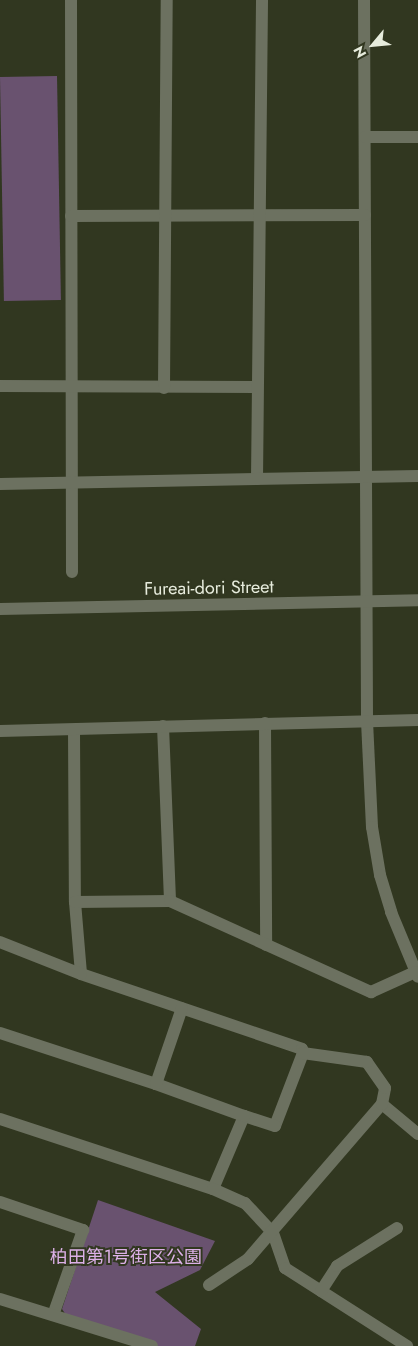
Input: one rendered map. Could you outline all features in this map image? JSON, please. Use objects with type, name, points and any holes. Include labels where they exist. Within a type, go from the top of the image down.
[{"type":"street","points":[[71,0],[72,572]]},
{"type":"street","points":[[164,388],[167,0]]},
{"type":"street","points":[[256,479],[262,0]]},
{"type":"street","points":[[75,902],[170,901],[371,992],[417,974],[391,912],[376,852],[372,827],[367,721],[368,477],[364,0]]},
{"type":"street","points":[[365,137],[418,137]]},
{"type":"street","points":[[71,216],[366,215]]},
{"type":"street","points":[[0,386],[257,387]]},
{"type":"street","points":[[0,484],[418,476]]},
{"type":"street","name":"Fureai-dori Street","points":[[0,609],[418,600]]},
{"type":"street","points":[[0,731],[418,720]]},
{"type":"street","points":[[265,723],[266,945]]},
{"type":"street","points":[[163,726],[170,901]]},
{"type":"street","points":[[74,730],[75,902],[81,974]]},
{"type":"street","points":[[0,942],[81,974],[300,1046],[303,1052],[275,1126],[156,1084],[0,1033]]},
{"type":"street","points":[[156,1084],[182,1008]]},
{"type":"street","points":[[209,1285],[248,1259],[382,1104],[385,1088],[367,1062],[303,1052]]},
{"type":"street","points":[[382,1104],[418,1134]]},
{"type":"street","points":[[213,1188],[244,1116]]},
{"type":"street","points":[[0,1119],[213,1188],[245,1204],[273,1232],[285,1268],[407,1346]]},
{"type":"street","points":[[0,1202],[83,1230],[53,1315]]},
{"type":"street","points":[[320,1291],[337,1266],[397,1228]]},
{"type":"street","points":[[0,1299],[152,1346]]},
{"type":"green space","points":[[57,76],[61,300],[4,301],[0,77]]},
{"type":"green space","name":"柏田第1号街区公園","points":[[98,1200],[215,1241],[200,1270],[155,1292],[201,1329],[195,1346],[153,1346],[68,1318],[62,1309]]}]
